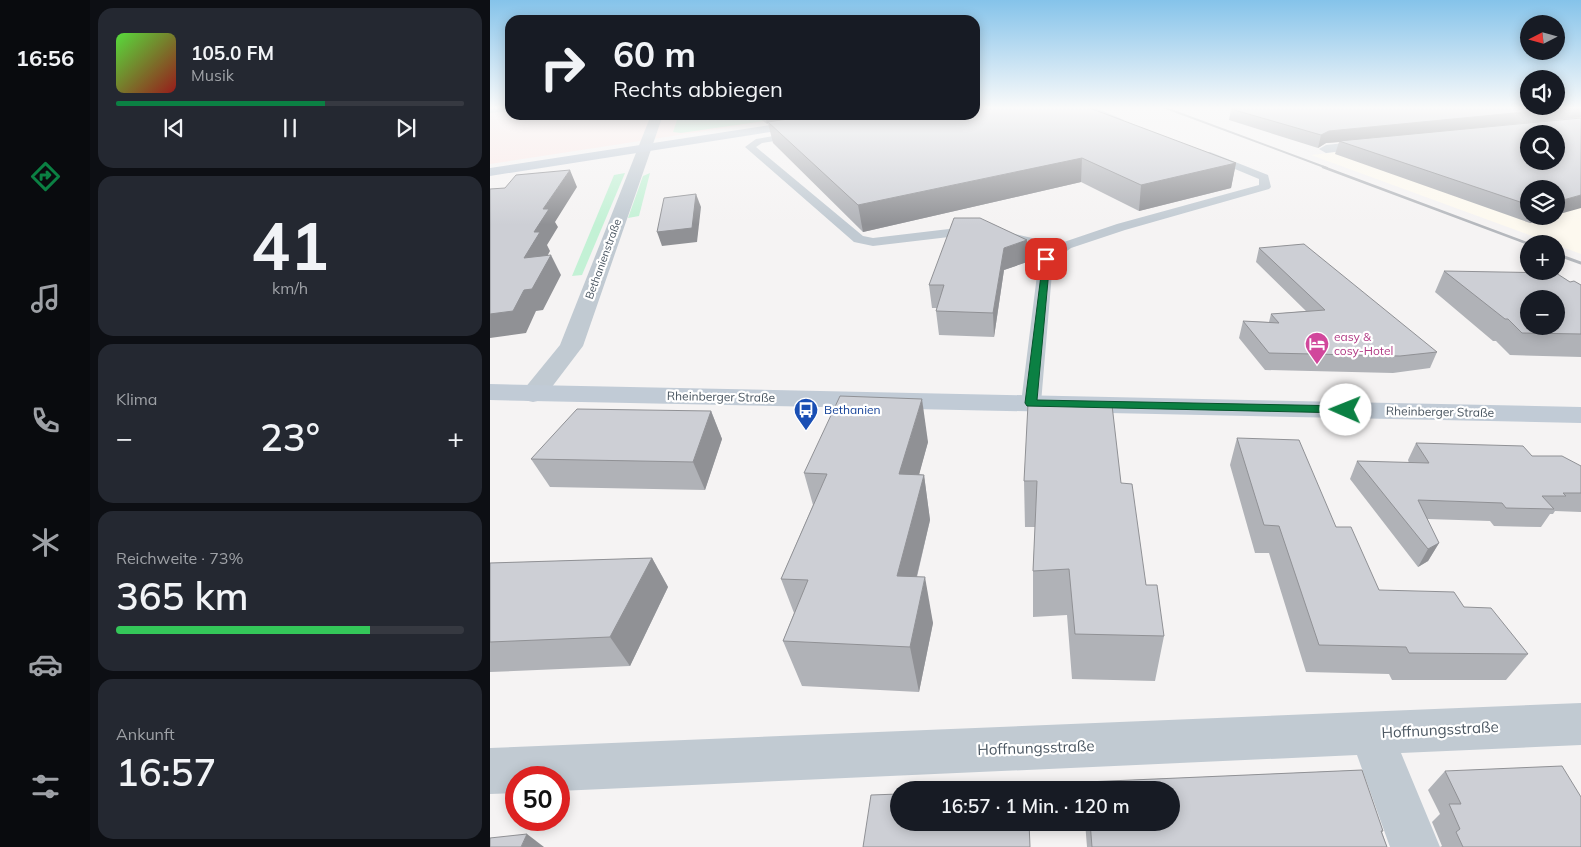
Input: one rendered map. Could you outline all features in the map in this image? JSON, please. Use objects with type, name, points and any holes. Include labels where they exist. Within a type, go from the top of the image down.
[{"type":"main road","points":[[490,172],[647,147]]},
{"type":"main road","name":"Rheinberger Straße","points":[[490,392],[1581,415]]},
{"type":"street","name":"Bethanienstraße","points":[[533,394],[571,346],[643,147]]},
{"type":"street","points":[[1326,149],[1347,147]]},
{"type":"street","name":"Hoffnungsstraße","points":[[490,771],[1581,724]]},
{"type":"street","points":[[1371,734],[1415,847]]},
{"type":"lane","points":[[751,147],[859,239],[873,242],[949,233],[993,233],[1061,249]]},
{"type":"lane","points":[[1031,403],[1046,259],[1066,245],[1121,227],[1265,187],[1264,177],[1202,152]]},
{"type":"shaded area","points":[[490,147],[604,147],[490,164]]},
{"type":"shaded area","points":[[1388,147],[1520,147],[1520,170],[1565,170],[1565,147],[1581,147],[1581,254],[1565,248],[1565,235],[1529,235],[1311,155]]},
{"type":"green space","points":[[625,173],[582,275],[572,276],[614,175]]},
{"type":"green space","points":[[650,173],[639,216],[628,218],[643,176]]},
{"type":"building","points":[[795,147],[1192,147],[1236,163],[1141,185],[1082,158],[858,205]]},
{"type":"building","points":[[1355,147],[1520,147],[1520,170],[1565,170],[1565,147],[1581,147],[1581,195],[1565,199],[1565,180],[1520,180],[1520,202]]},
{"type":"building","points":[[570,170],[543,209],[549,209],[534,232],[540,232],[524,258],[551,255],[532,289],[524,290],[513,311],[490,314],[490,189],[505,188],[516,175]]},
{"type":"building","points":[[696,194],[692,228],[657,232],[664,198]]},
{"type":"building","points":[[954,218],[980,218],[1027,240],[1004,248],[993,313],[936,311],[944,285],[929,285]]},
{"type":"building","points":[[1304,244],[1437,352],[1400,356],[1269,353],[1243,321],[1279,323],[1271,314],[1325,310],[1259,248]]},
{"type":"building","points":[[1444,271],[1520,272],[1520,280],[1565,279],[1581,285],[1581,334],[1565,334],[1565,290],[1520,290],[1520,331],[1508,319],[1505,319]]},
{"type":"building","points":[[840,396],[922,399],[899,474],[924,475],[897,576],[925,577],[910,647],[783,641],[808,580],[781,579],[827,474],[804,473]]},
{"type":"building","points":[[1028,404],[1112,405],[1121,483],[1132,484],[1146,585],[1157,585],[1164,636],[1075,634],[1069,569],[1033,571],[1037,481],[1024,481]]},
{"type":"building","points":[[577,409],[711,411],[693,462],[531,459]]},
{"type":"building","points":[[1237,438],[1299,440],[1336,527],[1351,527],[1379,590],[1454,592],[1464,607],[1491,608],[1528,654],[1409,653],[1406,647],[1319,645],[1279,526],[1264,525]]},
{"type":"building","points":[[1416,443],[1523,446],[1532,456],[1562,456],[1581,466],[1581,493],[1563,493],[1566,496],[1542,496],[1554,509],[1506,508],[1502,503],[1418,500],[1439,543],[1428,549],[1357,461],[1429,463]]},
{"type":"building","points":[[652,558],[610,637],[490,642],[490,563]]},
{"type":"building","points":[[1562,766],[1581,797],[1581,847],[1463,847],[1456,832],[1460,829],[1449,804],[1461,804],[1445,771]]},
{"type":"building","points":[[1362,770],[1387,847],[1092,847],[1091,831],[1180,831],[1180,781],[1109,781]]},
{"type":"building","points":[[890,794],[890,831],[1029,831],[1030,847],[863,847],[871,795]]},
{"type":"building","points":[[527,834],[521,847],[490,847],[490,838]]},
{"type":"railway","points":[[1269,147],[1327,168]]},
{"type":"railway","points":[[1323,167],[1520,241]]},
{"type":"railway","points":[[1565,257],[1581,263]]},
{"type":"place","name":"easy & cosy-Hotel","points":[[1317,365]]},
{"type":"place","name":"Bethanien","points":[[806,431]]},
{"type":"route","points":[[1046,259],[1031,403],[1346,410]]}]
